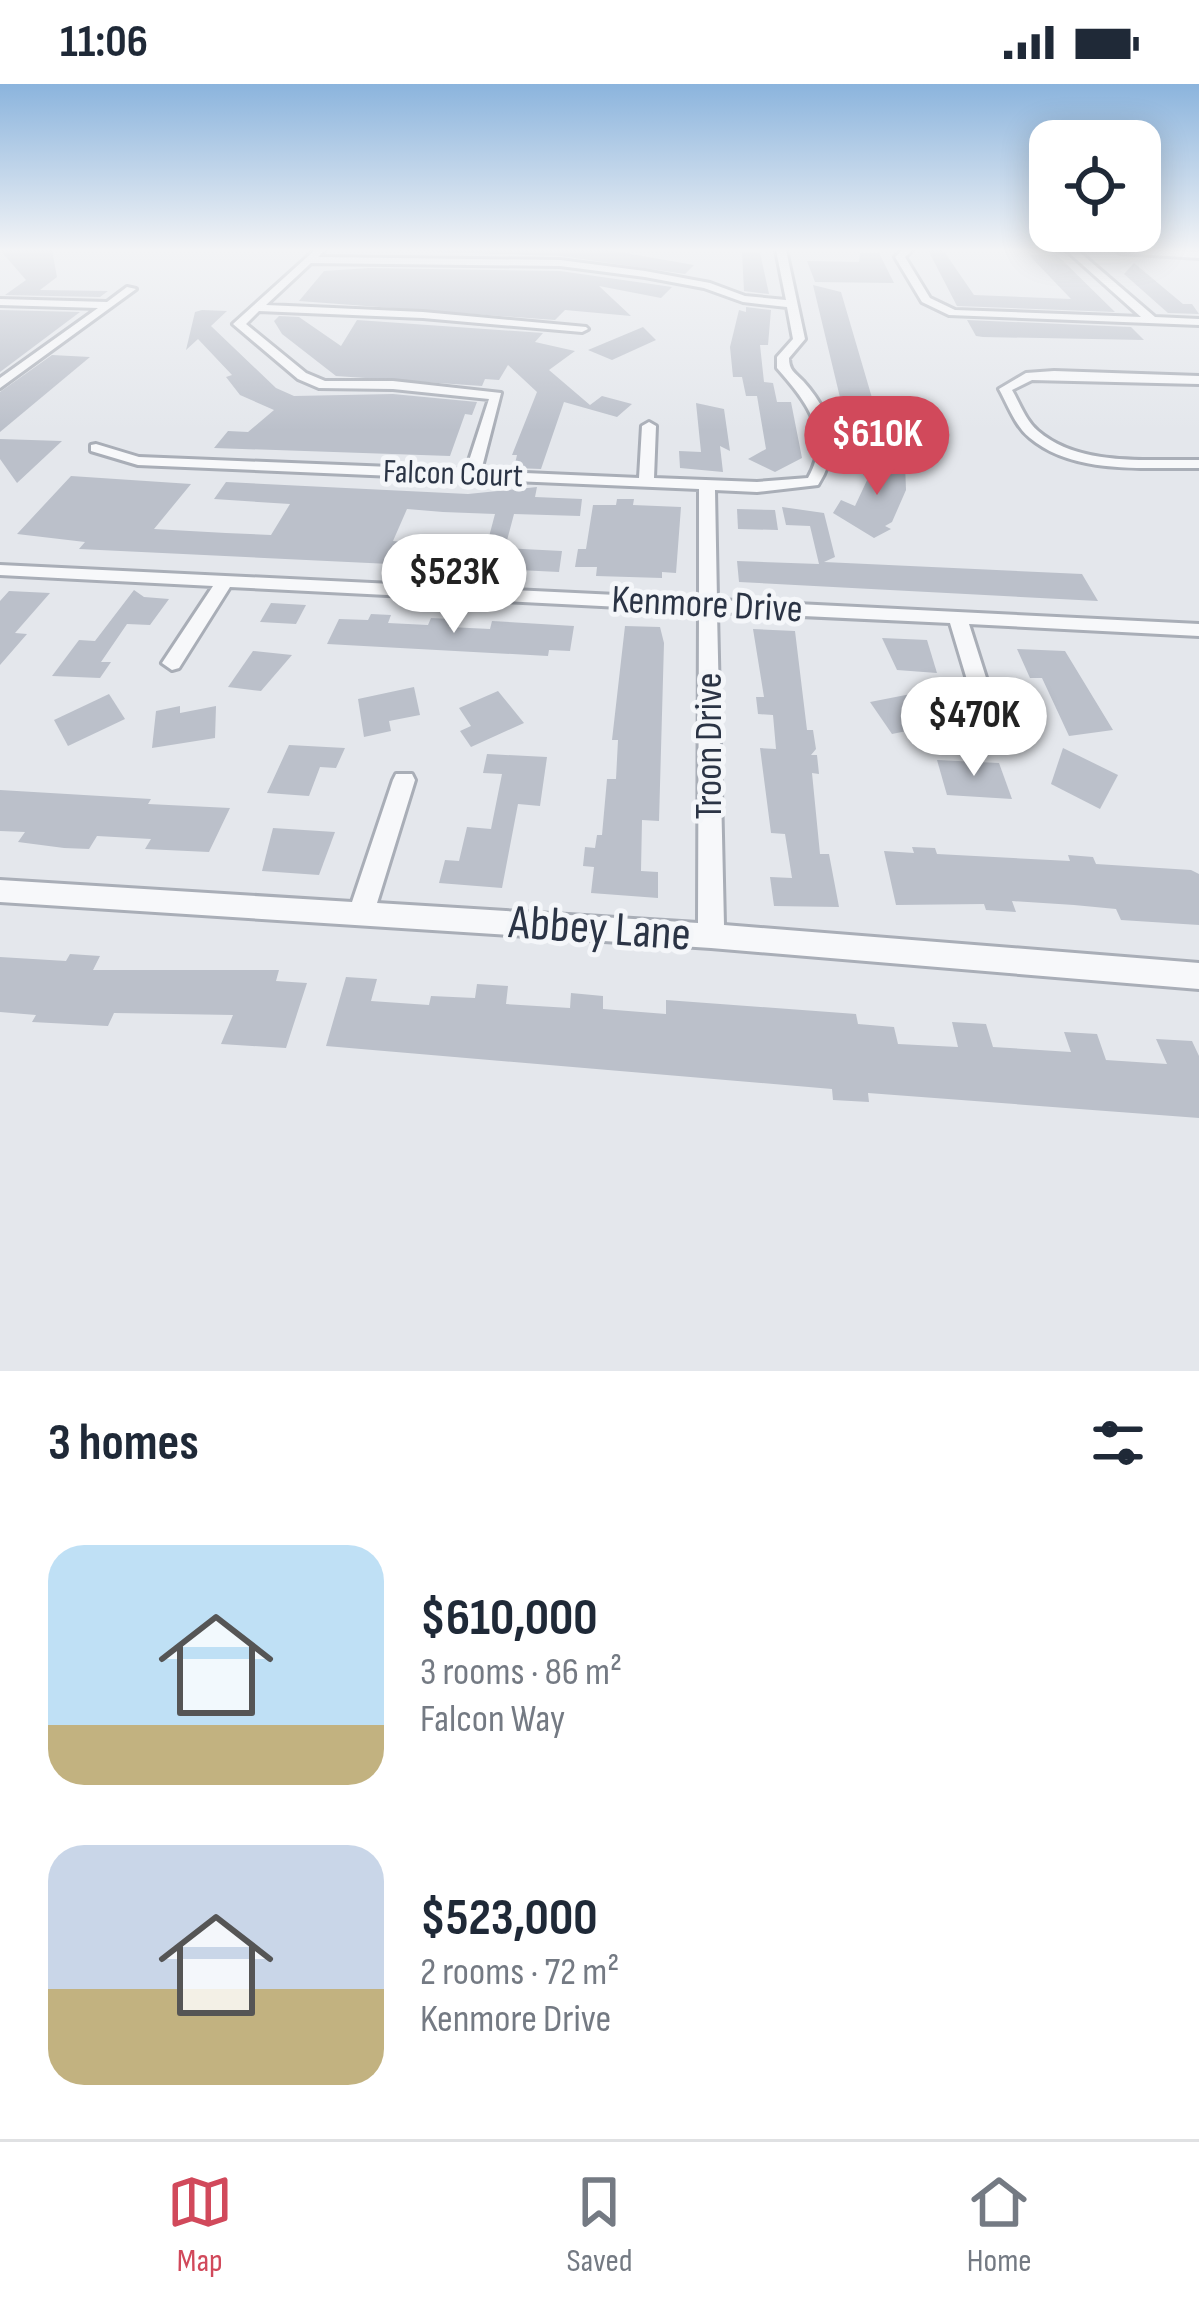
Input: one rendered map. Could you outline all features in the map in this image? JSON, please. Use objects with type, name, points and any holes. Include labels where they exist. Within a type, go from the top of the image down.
[{"type":"street","points":[[0,384],[100,310]]},
{"type":"street","points":[[256,310],[239,324],[302,376],[323,385],[393,385],[496,395],[472,476]]},
{"type":"street","points":[[290,310],[582,329]]},
{"type":"street","name":"Falcon Court","points":[[96,448],[137,460],[472,476],[707,485],[813,482],[827,454],[825,433],[818,405],[783,368],[783,357],[799,340],[794,310]]},
{"type":"street","points":[[947,310],[1199,322]]},
{"type":"street","points":[[1140,310],[1153,321]]},
{"type":"street","points":[[1199,380],[1054,375],[1014,381],[1005,389],[1033,435],[1061,450],[1120,461],[1199,464]]},
{"type":"street","points":[[646,482],[649,426]]},
{"type":"street","name":"Troon Drive","points":[[707,485],[711,936]]},
{"type":"street","name":"Kenmore Drive","points":[[0,570],[1199,630]]},
{"type":"street","points":[[172,663],[224,581]]},
{"type":"street","points":[[958,618],[984,703]]},
{"type":"street","points":[[362,913],[404,780]]},
{"type":"street","name":"Abbey Lane","points":[[0,891],[711,936],[1199,976]]},
{"type":"building","points":[[0,310],[80,312],[0,372]]},
{"type":"building","points":[[421,310],[565,310],[555,320]]},
{"type":"building","points":[[566,310],[625,310],[631,316]]},
{"type":"building","points":[[739,310],[771,310],[768,345],[760,345],[764,382],[773,383],[777,402],[791,402],[802,458],[775,472],[748,459],[766,449],[757,396],[746,396],[742,377],[733,377],[730,347]]},
{"type":"building","points":[[819,310],[846,310],[882,432],[855,431],[848,410],[843,410]]},
{"type":"building","points":[[1165,310],[1199,314],[1168,313]]},
{"type":"building","points":[[227,311],[211,326],[276,388],[294,396],[393,394],[477,402],[472,415],[465,414],[450,456],[214,448],[228,431],[248,432],[274,410],[240,395],[226,377],[232,375],[198,339],[186,350],[195,312]]},
{"type":"building","points":[[279,316],[299,317],[341,346],[357,320],[543,333],[535,342],[575,351],[549,370],[590,405],[602,396],[632,404],[617,417],[564,402],[541,469],[514,468],[517,455],[512,455],[537,392],[508,365],[499,380],[485,379],[482,386],[336,376],[282,334],[274,321]]},
{"type":"building","points":[[967,320],[1131,327],[1144,340],[983,337],[976,336]]},
{"type":"building","points":[[643,327],[656,340],[612,360],[588,350]]},
{"type":"building","points":[[52,355],[90,357],[0,432],[0,392]]},
{"type":"building","points":[[696,403],[724,409],[730,451],[720,446],[723,472],[680,468],[679,451],[701,452]]},
{"type":"building","points":[[0,439],[62,441],[17,483],[0,459]]},
{"type":"building","points":[[867,457],[905,463],[906,490],[892,522],[885,526],[891,529],[874,538],[833,513],[841,500],[855,506],[869,476],[863,475]]},
{"type":"building","points":[[71,476],[191,484],[154,529],[226,533],[271,535],[290,504],[214,499],[226,482],[468,494],[537,487],[535,497],[582,499],[580,516],[514,514],[505,548],[562,551],[559,572],[79,549],[85,542],[17,534]],"holes":[[[407,509],[495,514],[486,548],[393,541]]]},
{"type":"building","points":[[617,499],[634,499],[633,505],[681,507],[676,573],[662,572],[662,578],[596,576],[597,567],[575,567],[578,549],[586,549],[593,505],[616,505]]},
{"type":"building","points":[[782,507],[824,513],[835,557],[824,562],[1082,574],[1098,601],[739,582],[737,561],[819,564],[810,526],[786,525]]},
{"type":"building","points":[[737,509],[775,510],[778,530],[738,529]]},
{"type":"building","points":[[134,590],[144,597],[169,599],[150,625],[127,624],[101,662],[111,662],[100,678],[52,676],[79,640],[95,641]]},
{"type":"building","points":[[9,591],[50,593],[15,633],[27,634],[0,665],[0,601]]},
{"type":"building","points":[[271,603],[306,605],[296,624],[260,622]]},
{"type":"building","points":[[371,614],[391,615],[388,623],[428,625],[431,618],[451,619],[449,627],[490,629],[492,621],[574,626],[570,651],[549,650],[548,656],[327,644],[339,619],[368,620]]},
{"type":"building","points":[[625,626],[660,627],[664,643],[659,821],[642,820],[641,871],[658,872],[658,898],[591,893],[594,867],[583,866],[585,847],[595,848],[597,835],[602,835],[607,779],[616,779],[618,740],[612,740]]},
{"type":"building","points":[[753,629],[795,631],[807,730],[813,730],[816,749],[811,755],[817,755],[819,774],[812,773],[820,854],[829,854],[839,907],[774,906],[770,877],[792,878],[785,834],[771,833],[760,748],[776,749],[773,715],[758,714],[756,697],[764,697]]},
{"type":"building","points":[[882,638],[927,640],[937,673],[897,670]]},
{"type":"building","points":[[1017,649],[1065,651],[1113,730],[1069,736],[1042,678],[1030,678]]},
{"type":"building","points":[[253,651],[292,655],[261,691],[228,687]]},
{"type":"building","points":[[414,687],[420,715],[389,721],[391,731],[364,737],[358,699]]},
{"type":"building","points":[[498,691],[524,723],[471,747],[460,731],[471,726],[459,708]]},
{"type":"building","points":[[916,693],[936,725],[892,734],[870,702]]},
{"type":"building","points":[[109,694],[125,719],[68,746],[54,720]]},
{"type":"building","points":[[180,706],[180,713],[216,706],[215,738],[152,748],[156,711]]},
{"type":"building","points":[[289,745],[345,748],[336,768],[320,767],[309,796],[267,793]]},
{"type":"building","points":[[1063,748],[1118,775],[1100,809],[1051,784]]},
{"type":"building","points":[[487,754],[547,757],[540,806],[518,804],[502,888],[439,883],[445,860],[459,861],[467,827],[491,829],[502,774],[483,773]]},
{"type":"building","points":[[937,760],[999,763],[1012,799],[947,795]]},
{"type":"building","points":[[0,790],[230,808],[209,852],[145,849],[151,839],[97,836],[89,849],[64,848],[18,842],[25,832],[0,831]]},
{"type":"building","points":[[273,828],[335,832],[319,875],[262,871]]},
{"type":"building","points":[[912,847],[935,848],[937,854],[1070,861],[1068,855],[1093,857],[1096,864],[1191,870],[1199,874],[1199,925],[1121,920],[1116,909],[1074,905],[1012,901],[1016,912],[986,910],[984,904],[896,905],[884,851],[914,853]]},
{"type":"building","points":[[70,954],[100,956],[93,970],[279,970],[276,981],[307,983],[286,1048],[221,1044],[233,1015],[114,1013],[108,1026],[32,1022],[36,1015],[0,1012],[0,957],[66,961]]},
{"type":"building","points":[[346,977],[377,979],[371,1001],[429,1005],[431,996],[475,998],[477,984],[508,986],[506,1004],[570,1008],[571,993],[603,996],[603,1009],[666,1014],[666,1000],[856,1014],[858,1024],[894,1027],[898,1044],[958,1047],[952,1022],[986,1024],[993,1047],[1071,1052],[1064,1032],[1097,1034],[1106,1060],[1167,1064],[1156,1039],[1192,1041],[1199,1056],[1199,1118],[868,1093],[869,1102],[833,1100],[832,1089],[326,1046]]}]
